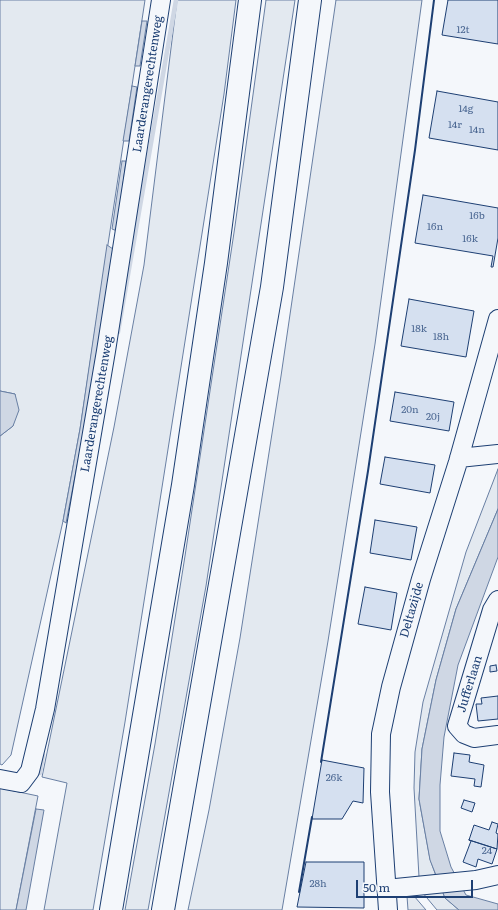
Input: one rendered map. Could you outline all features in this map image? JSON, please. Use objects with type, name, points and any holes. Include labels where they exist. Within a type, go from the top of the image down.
[{"type":"highway","points":[[111,910],[183,485],[216,263],[250,0]]},
{"type":"highway","points":[[163,910],[272,287],[310,0]]},
{"type":"street","name":"Laarderangerechtenweg","points":[[0,779],[21,783],[30,771],[46,709],[106,351],[161,0]]},
{"type":"street","name":"Deltazijde","points":[[388,910],[380,792],[381,734],[391,687],[421,580],[459,458],[498,318]]},
{"type":"street","points":[[459,458],[498,454]]},
{"type":"street","name":"Jufferlaan","points":[[498,600],[492,610],[457,726],[464,734],[474,738],[498,736]]},
{"type":"street","points":[[386,889],[476,880],[498,875]]},
{"type":"shaded area","points":[[0,0],[145,0],[80,429],[63,521],[11,755],[2,765],[0,764],[0,436],[13,426],[15,394],[0,391]]},
{"type":"shaded area","points":[[177,0],[236,0],[224,94],[125,722],[93,910],[44,910],[67,783],[42,777],[114,427],[144,265]]},
{"type":"shaded area","points":[[266,0],[295,0],[206,586],[148,910],[125,910],[155,744],[185,556],[235,226]]},
{"type":"shaded area","points":[[336,0],[422,0],[375,344],[328,641],[282,910],[188,910],[209,810],[240,638],[281,376]]},
{"type":"shaded area","points":[[142,21],[147,21],[140,66],[135,66]]},
{"type":"shaded area","points":[[132,86],[137,87],[129,141],[123,141]]},
{"type":"shaded area","points":[[122,161],[126,161],[117,231],[112,229]]},
{"type":"shaded area","points":[[107,245],[113,249],[99,352],[66,523],[63,521],[80,429]]},
{"type":"shaded area","points":[[0,391],[15,394],[19,410],[13,426],[0,436]]},
{"type":"shaded area","points":[[498,469],[498,509],[456,609],[436,680],[422,749],[419,799],[430,859],[436,876],[419,877],[414,788],[415,752],[423,702],[466,552]]},
{"type":"shaded area","points":[[498,509],[498,557],[458,665],[444,737],[440,785],[440,831],[451,867],[466,895],[498,904],[498,910],[459,910],[445,898],[430,860],[419,799],[422,749],[436,680],[456,609]]},
{"type":"shaded area","points":[[0,788],[38,796],[16,910],[0,910]]},
{"type":"shaded area","points":[[36,809],[44,810],[26,910],[16,910]]},
{"type":"shaded area","points":[[442,890],[445,898],[459,910],[437,910],[422,892]]},
{"type":"shaded area","points":[[407,896],[414,896],[426,910],[408,910]]},
{"type":"building","points":[[448,0],[498,0],[498,44],[442,35]]},
{"type":"building","points":[[437,91],[498,102],[498,150],[429,138]]},
{"type":"building","points":[[423,195],[498,208],[498,238],[493,267],[491,267],[493,256],[415,243]]},
{"type":"building","points":[[409,299],[474,311],[466,357],[401,346]]},
{"type":"building","points":[[395,392],[454,402],[449,431],[390,421]]},
{"type":"building","points":[[385,457],[435,465],[430,493],[380,484]]},
{"type":"building","points":[[375,520],[417,527],[411,560],[370,553]]},
{"type":"building","points":[[365,587],[397,593],[391,630],[358,624]]},
{"type":"building","points":[[496,665],[497,671],[490,672],[490,666]]},
{"type":"building","points":[[498,696],[498,719],[478,721],[476,704],[482,704],[481,698]]},
{"type":"building","points":[[454,753],[470,755],[469,762],[484,765],[481,787],[474,786],[475,779],[451,776]]},
{"type":"building","points":[[322,760],[364,768],[363,803],[353,801],[342,819],[312,819]]},
{"type":"building","points":[[464,800],[475,803],[472,812],[461,808]]},
{"type":"building","points":[[492,822],[498,824],[496,833],[498,834],[497,849],[469,840],[474,825],[489,830]]},
{"type":"building","points":[[469,840],[497,849],[492,864],[478,859],[476,867],[463,862],[471,841]]},
{"type":"building","points":[[306,862],[364,862],[364,908],[297,907]]},
{"type":"waterway","points":[[118,332],[176,0]]},
{"type":"waterway","points":[[40,773],[43,755]]},
{"type":"wall","points":[[321,762],[368,471],[415,150],[434,0]]},
{"type":"wall","points":[[299,892],[312,817]]}]
